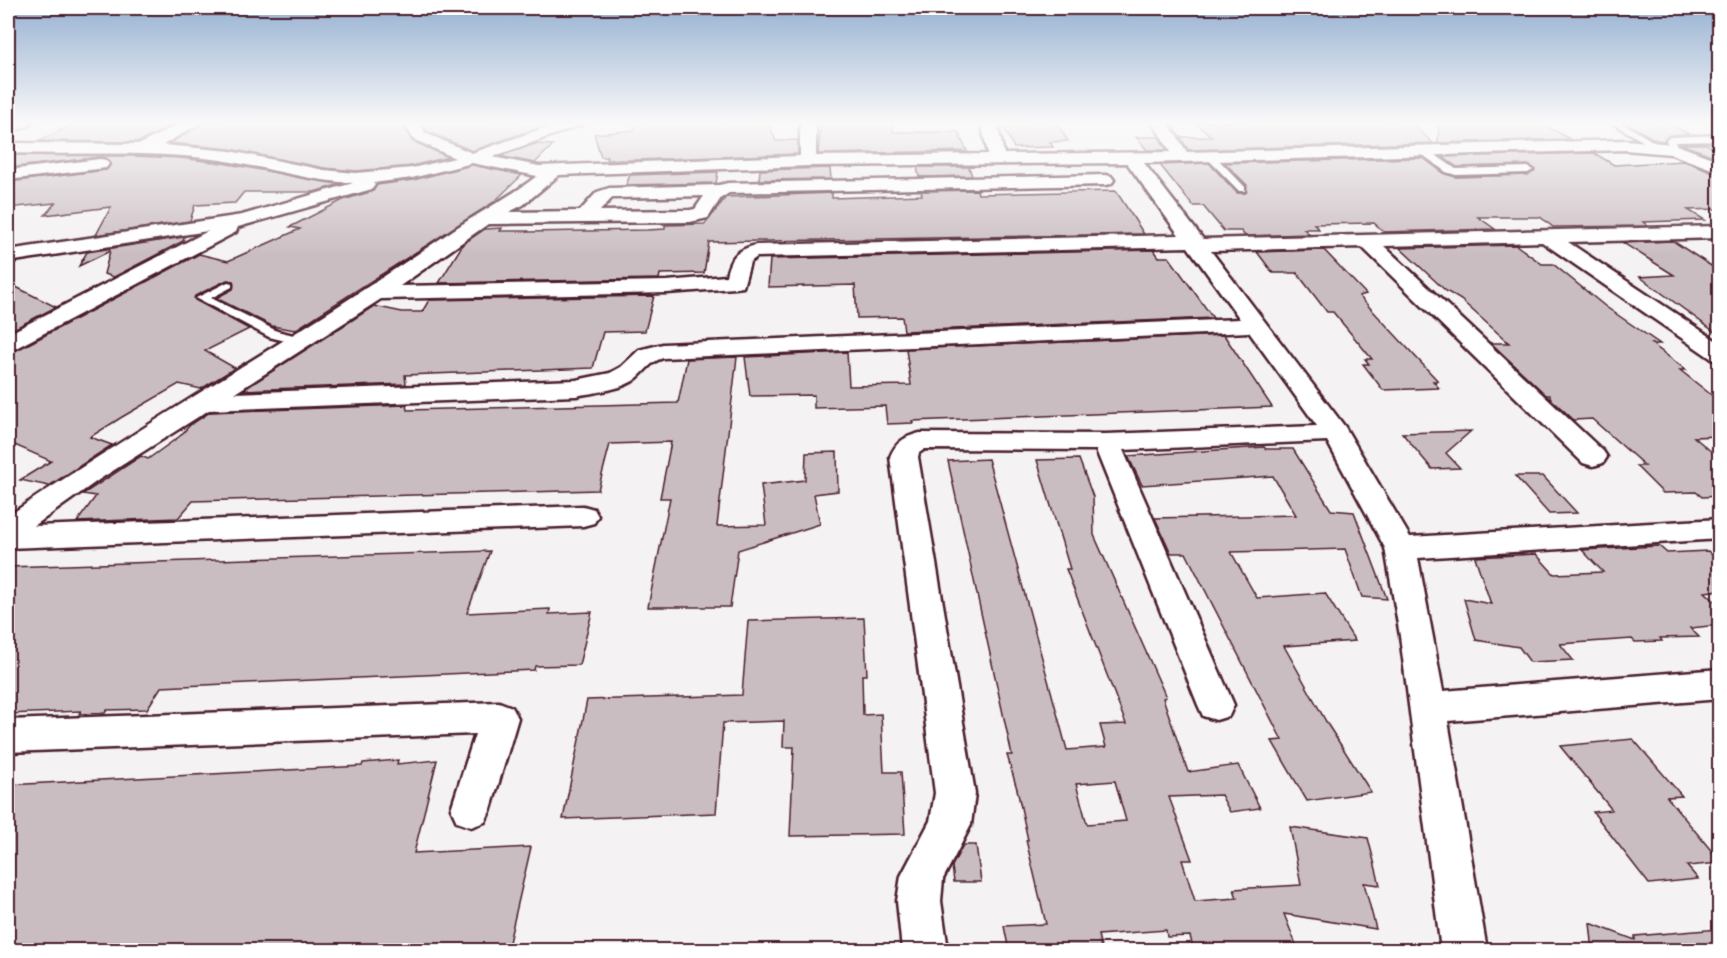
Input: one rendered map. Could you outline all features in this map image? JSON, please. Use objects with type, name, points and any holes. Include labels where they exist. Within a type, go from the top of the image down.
[{"type":"street","points":[[8,175],[77,167]]},
{"type":"street","points":[[282,167],[320,175],[357,178],[411,172]]},
{"type":"street","points":[[8,256],[244,220],[433,167]]},
{"type":"street","points":[[514,167],[555,170],[648,167]]},
{"type":"street","points":[[857,167],[859,185]]},
{"type":"street","points":[[1139,167],[1336,432],[1401,548],[1464,951]]},
{"type":"street","points":[[8,530],[90,473],[376,293],[483,218],[516,201],[555,170]]},
{"type":"street","points":[[585,218],[603,196],[618,191],[1105,180]]},
{"type":"street","points":[[483,218],[690,216],[700,214],[718,190]]},
{"type":"street","points":[[8,343],[244,220]]},
{"type":"street","points":[[1690,232],[1719,250]]},
{"type":"street","points":[[376,293],[667,287],[735,282],[741,259],[745,253],[756,251],[1366,241],[1719,232]]},
{"type":"street","points":[[1546,236],[1719,354]]},
{"type":"street","points":[[1366,241],[1593,457]]},
{"type":"street","points":[[204,402],[576,388],[602,384],[624,376],[642,356],[663,351],[1258,325]]},
{"type":"street","points":[[925,951],[919,901],[922,876],[950,825],[955,793],[904,458],[907,448],[920,441],[1106,442],[1336,432]]},
{"type":"street","points":[[1106,442],[1216,705]]},
{"type":"street","points":[[8,538],[583,516]]},
{"type":"street","points":[[1401,548],[1719,529]]},
{"type":"street","points":[[1427,707],[1719,684]]},
{"type":"street","points":[[8,736],[499,718],[471,809]]},
{"type":"lane","points":[[1220,167],[1242,189]]},
{"type":"lane","points":[[1445,167],[1456,172],[1528,170]]},
{"type":"lane","points":[[228,285],[202,298],[273,334],[298,340]]},
{"type":"building","points":[[109,167],[243,167],[340,184],[314,192],[244,192],[235,203],[195,205],[190,221],[96,235],[111,207],[45,215],[55,203],[8,208],[8,182],[106,170]]},
{"type":"building","points":[[318,167],[404,167],[356,171]]},
{"type":"building","points":[[465,167],[481,167],[522,175],[494,202],[295,330],[272,326],[216,298],[233,289],[233,281],[227,280],[195,296],[195,300],[249,329],[205,351],[235,368],[201,389],[179,384],[90,437],[112,445],[49,486],[20,480],[51,461],[8,442],[8,352],[17,350],[199,254],[228,261],[300,229],[290,227],[343,200],[373,191],[377,185],[413,180]]},
{"type":"building","points":[[917,167],[969,167],[972,176],[919,177]]},
{"type":"building","points":[[1161,167],[1212,167],[1237,193],[1245,193],[1247,185],[1229,167],[1435,167],[1445,174],[1456,177],[1528,175],[1535,169],[1531,167],[1699,167],[1719,174],[1719,209],[1688,210],[1705,220],[1643,222],[1648,226],[1553,227],[1540,217],[1478,217],[1495,229],[1384,232],[1374,223],[1314,224],[1319,229],[1304,229],[1309,234],[1245,236],[1241,231],[1224,231],[1203,206],[1193,206]]},
{"type":"building","points":[[830,168],[831,179],[759,180],[760,170]]},
{"type":"building","points":[[718,172],[716,183],[626,185],[630,175]]},
{"type":"building","points":[[977,190],[978,194],[1116,191],[1144,234],[709,242],[704,273],[660,274],[659,279],[439,283],[463,244],[485,229],[502,228],[500,231],[527,232],[665,229],[665,225],[705,224],[726,197],[832,193],[832,198],[922,195],[921,191]]},
{"type":"building","points":[[184,237],[183,241],[114,277],[104,274],[110,251],[79,266],[87,252]]},
{"type":"building","points":[[1673,241],[1719,271],[1719,335],[1640,277],[1674,275],[1623,243]]},
{"type":"building","points":[[1516,245],[1542,264],[1553,264],[1606,307],[1660,344],[1652,344],[1686,370],[1680,370],[1719,401],[1719,436],[1694,437],[1719,458],[1719,496],[1702,497],[1696,492],[1663,493],[1636,466],[1645,466],[1592,419],[1574,420],[1550,398],[1550,395],[1546,395],[1491,343],[1509,343],[1461,300],[1446,291],[1400,248]]},
{"type":"building","points":[[1154,250],[1159,257],[1169,257],[1213,318],[904,331],[902,317],[857,318],[855,285],[768,287],[770,259]]},
{"type":"building","points":[[1324,250],[1366,294],[1359,296],[1438,381],[1433,381],[1439,388],[1383,390],[1363,364],[1369,364],[1365,359],[1372,359],[1333,312],[1327,312],[1297,273],[1273,273],[1257,252]]},
{"type":"building","points":[[8,283],[56,307],[8,332]]},
{"type":"building","points":[[654,296],[645,331],[603,332],[593,368],[405,375],[406,384],[243,390],[374,306],[402,312],[422,312],[429,300]]},
{"type":"building","points":[[1224,335],[1272,407],[912,421],[913,423],[887,424],[885,406],[814,408],[814,395],[750,396],[745,357],[847,352],[849,386],[911,385],[906,349]]},
{"type":"building","points":[[737,357],[717,526],[766,525],[761,485],[805,480],[806,453],[837,452],[838,491],[814,494],[820,524],[738,550],[730,607],[648,607],[670,498],[660,498],[671,442],[610,444],[598,490],[193,501],[178,518],[77,522],[96,496],[83,494],[141,456],[148,459],[210,412],[406,405],[407,410],[678,403],[687,359]]},
{"type":"building","points":[[1471,431],[1446,453],[1460,468],[1432,469],[1402,433]]},
{"type":"building","points":[[1264,447],[1266,449],[1293,449],[1331,510],[1354,512],[1387,599],[1362,597],[1345,549],[1231,552],[1257,598],[1325,593],[1355,641],[1284,646],[1328,725],[1371,792],[1307,801],[1272,741],[1282,740],[1186,553],[1171,553],[1155,518],[1296,515],[1273,476],[1142,485],[1128,456]]},
{"type":"building","points":[[988,459],[1067,750],[1106,747],[1100,725],[1126,724],[1066,569],[1070,569],[1037,460],[1079,459],[1093,497],[1094,535],[1166,697],[1163,698],[1188,772],[1238,765],[1260,808],[1230,812],[1221,795],[1169,797],[1192,860],[1182,860],[1195,901],[1237,898],[1234,889],[1301,885],[1290,827],[1368,838],[1380,885],[1364,883],[1376,929],[1284,914],[1297,947],[1251,951],[1194,951],[1190,936],[1167,937],[1166,930],[1098,935],[1102,951],[1009,951],[1004,926],[1046,924],[1026,840],[1028,840],[1017,789],[1007,755],[1012,755],[948,461]],"holes":[[[1115,781],[1126,821],[1087,824],[1076,784]]]},
{"type":"building","points":[[1515,476],[1543,476],[1577,513],[1549,514]]},
{"type":"building","points":[[1659,546],[1667,553],[1708,551],[1719,562],[1719,590],[1705,592],[1719,605],[1719,625],[1690,628],[1699,637],[1660,638],[1662,641],[1635,642],[1632,639],[1560,644],[1573,660],[1530,662],[1519,647],[1476,640],[1464,599],[1491,604],[1475,557],[1536,554],[1554,574],[1603,572],[1582,550]]},
{"type":"building","points":[[490,551],[467,613],[550,609],[549,614],[592,612],[579,665],[535,666],[534,670],[161,687],[147,709],[107,710],[105,713],[79,714],[81,711],[8,714],[8,567]]},
{"type":"building","points":[[864,618],[867,675],[862,675],[863,715],[881,714],[884,772],[901,772],[905,834],[790,836],[794,747],[783,747],[784,721],[723,723],[716,813],[563,819],[587,700],[742,695],[748,621]]},
{"type":"building","points":[[1633,739],[1682,796],[1667,797],[1719,860],[1719,863],[1687,866],[1698,879],[1649,884],[1593,812],[1612,810],[1560,746]]},
{"type":"building","points":[[398,760],[397,764],[437,760],[414,853],[531,847],[507,951],[8,951],[8,785],[362,766],[363,763]]},
{"type":"building","points":[[963,845],[976,845],[981,882],[954,882],[952,866]]},
{"type":"building","points":[[1590,923],[1635,940],[1635,936],[1719,929],[1719,951],[1593,951]]}]
